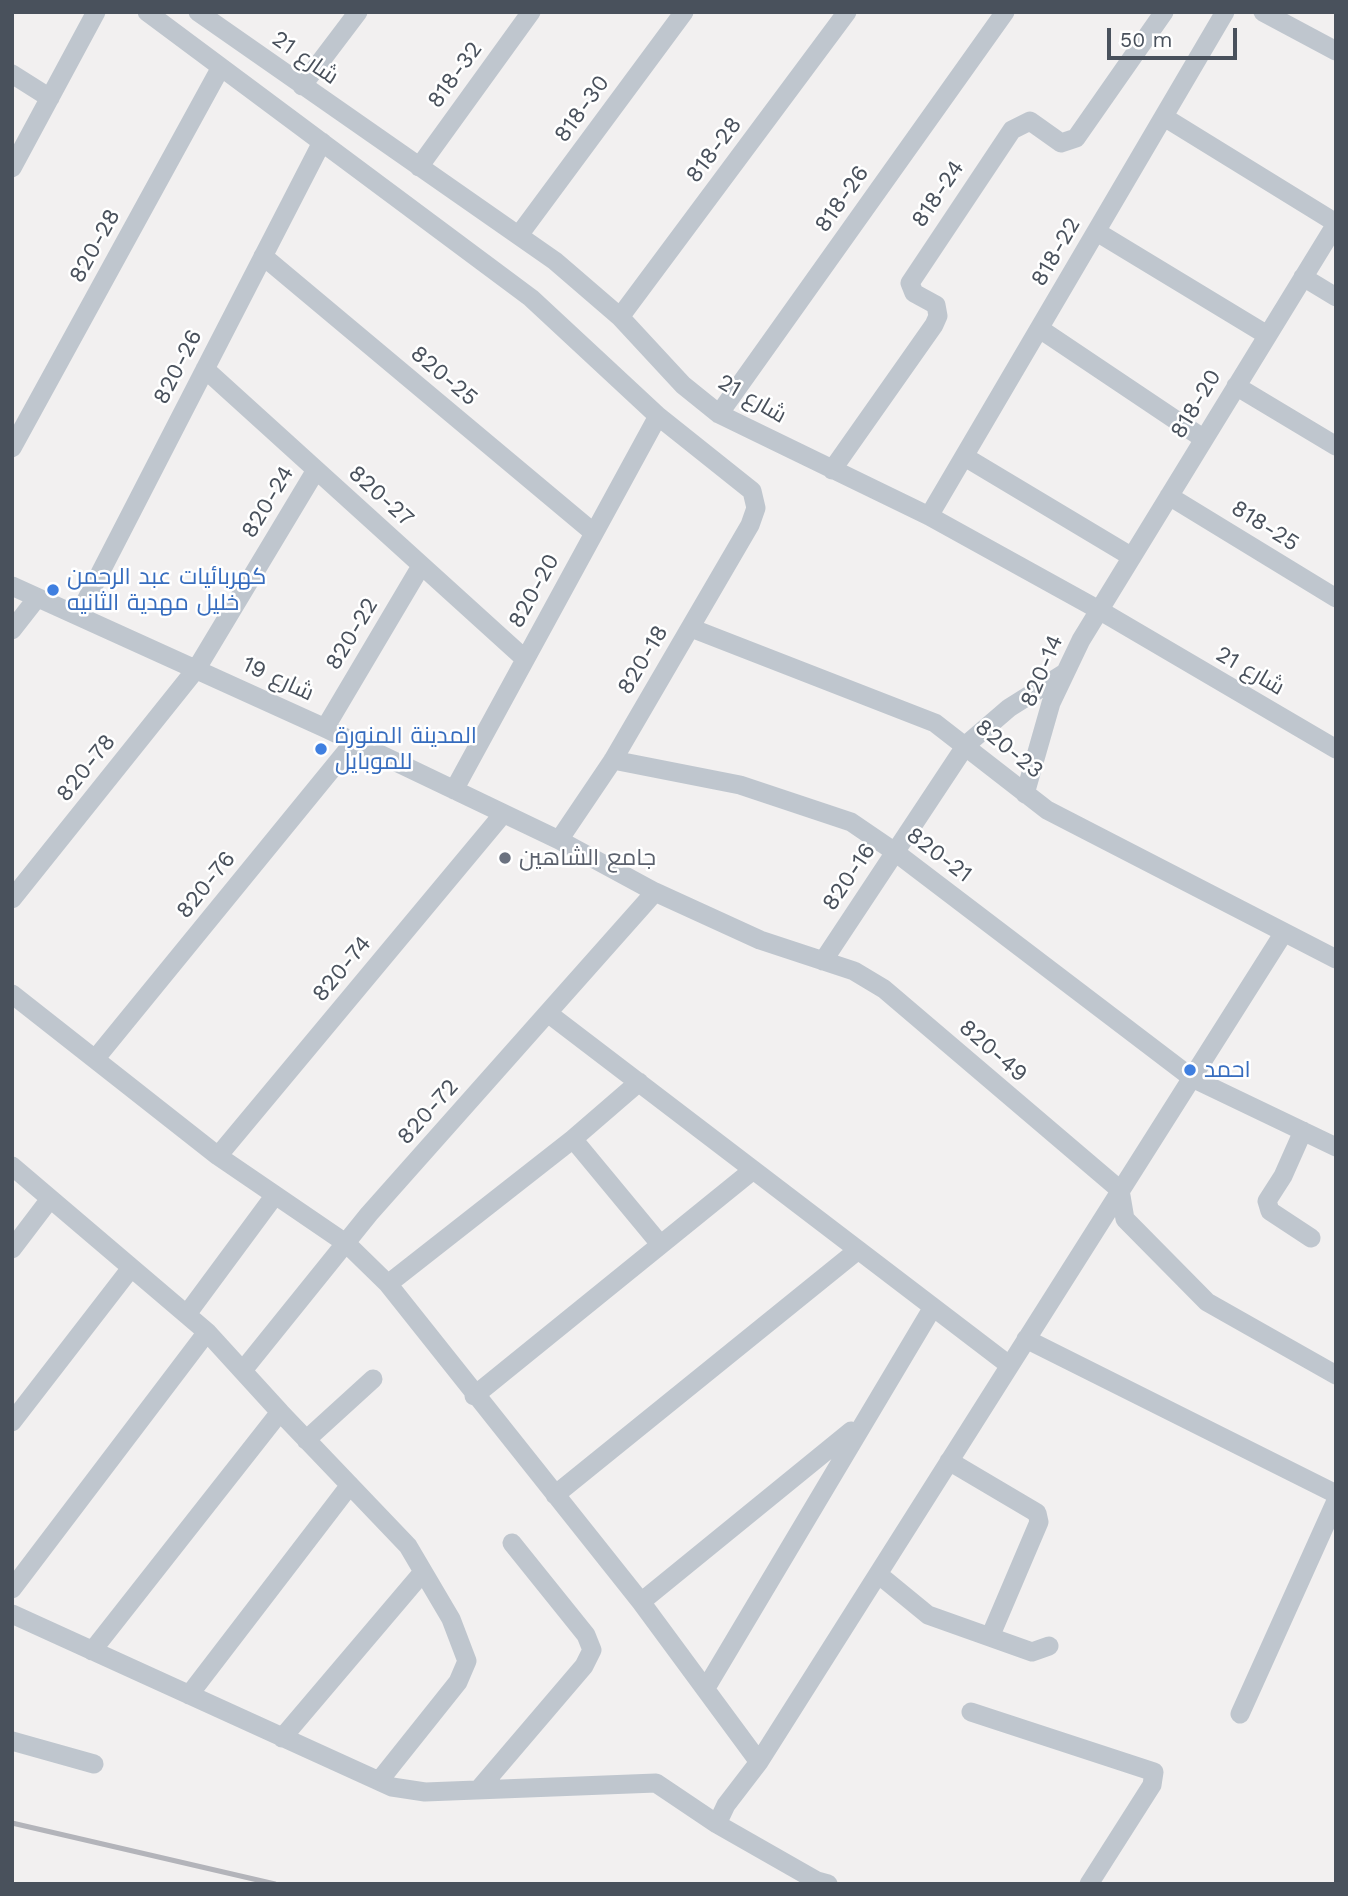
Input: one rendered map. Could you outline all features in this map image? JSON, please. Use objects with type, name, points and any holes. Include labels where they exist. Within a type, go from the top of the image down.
[{"type":"street","points":[[12,168],[96,12]]},
{"type":"street","points":[[147,12],[531,298],[658,416]]},
{"type":"street","points":[[302,86],[358,12]]},
{"type":"street","name":"818-32","points":[[419,167],[531,12]]},
{"type":"street","name":"818-30","points":[[519,235],[684,12]]},
{"type":"street","name":"818-28","points":[[620,317],[847,12]]},
{"type":"street","name":"818-26","points":[[719,414],[1005,12]]},
{"type":"street","name":"818-24","points":[[832,470],[934,325],[938,316],[936,306],[914,293],[909,283],[1012,130],[1030,121],[1061,143],[1076,138],[1164,12]]},
{"type":"street","name":"818-22","points":[[929,516],[1226,12]]},
{"type":"street","points":[[1264,12],[1336,51]]},
{"type":"street","name":"شارع 21","points":[[200,13],[519,235],[620,317],[683,385],[719,414],[929,516],[1099,610],[1336,749]]},
{"type":"street","name":"820-28","points":[[12,448],[221,67]]},
{"type":"street","points":[[12,74],[50,98]]},
{"type":"street","points":[[1164,117],[1336,223]]},
{"type":"street","name":"820-26","points":[[79,614],[322,142]]},
{"type":"street","name":"818-20","points":[[1099,610],[1336,223]]},
{"type":"street","points":[[1097,232],[1267,335]]},
{"type":"street","name":"820-25","points":[[263,256],[594,533]]},
{"type":"street","points":[[1303,276],[1336,297]]},
{"type":"street","points":[[1040,329],[1204,439]]},
{"type":"street","name":"820-27","points":[[205,369],[525,659]]},
{"type":"street","points":[[1236,386],[1336,446]]},
{"type":"street","name":"820-18","points":[[559,840],[613,760],[754,517],[755,499],[739,479],[658,416]]},
{"type":"street","name":"820-20","points":[[454,790],[658,416]]},
{"type":"street","points":[[965,457],[1132,557]]},
{"type":"street","name":"820-24","points":[[197,668],[316,470]]},
{"type":"street","name":"818-25","points":[[1169,496],[1336,598]]},
{"type":"street","name":"820-22","points":[[325,728],[421,566]]},
{"type":"street","name":"شارع 19","points":[[12,586],[197,668],[559,840]]},
{"type":"street","points":[[12,630],[37,597]]},
{"type":"street","name":"820-14","points":[[1026,794],[1051,703],[1063,674],[1099,610]]},
{"type":"street","name":"820-23","points":[[691,628],[925,718],[966,745],[1047,810],[1336,959]]},
{"type":"street","name":"820-78","points":[[12,899],[197,668]]},
{"type":"street","name":"820-16","points":[[823,961],[966,745],[1009,708],[1063,674]]},
{"type":"street","name":"820-76","points":[[96,1058],[354,743]]},
{"type":"street","name":"820-21","points":[[613,760],[740,785],[851,822],[895,852],[1192,1078],[1336,1147]]},
{"type":"street","name":"820-74","points":[[218,1156],[503,814]]},
{"type":"street","name":"820-49","points":[[559,840],[654,892],[760,940],[854,971],[884,989],[1120,1190]]},
{"type":"street","name":"820-72","points":[[244,1369],[369,1214],[550,1014],[654,892]]},
{"type":"street","points":[[717,1825],[726,1805],[759,1762],[1283,934]]},
{"type":"street","points":[[12,994],[218,1156],[347,1244],[387,1284],[474,1396],[642,1602],[759,1762]]},
{"type":"street","points":[[550,1014],[1009,1365]]},
{"type":"street","points":[[387,1284],[573,1139],[639,1082]]},
{"type":"street","points":[[1303,1131],[1283,1175],[1267,1201],[1270,1211],[1311,1238]]},
{"type":"street","points":[[573,1139],[660,1244]]},
{"type":"street","points":[[12,1166],[207,1332],[408,1546],[451,1619],[467,1661],[458,1682],[379,1781]]},
{"type":"street","points":[[474,1396],[753,1170]]},
{"type":"street","points":[[1120,1190],[1125,1219],[1207,1302],[1336,1375]]},
{"type":"street","points":[[187,1314],[275,1195]]},
{"type":"street","points":[[12,1249],[50,1199]]},
{"type":"street","points":[[555,1495],[858,1250]]},
{"type":"street","points":[[12,1422],[131,1268]]},
{"type":"street","points":[[706,1688],[933,1307]]},
{"type":"street","points":[[12,1589],[207,1332]]},
{"type":"street","points":[[1026,1339],[1336,1494]]},
{"type":"street","points":[[306,1440],[373,1379]]},
{"type":"street","points":[[92,1651],[280,1412]]},
{"type":"street","points":[[642,1602],[863,1422]]},
{"type":"street","points":[[949,1461],[1037,1513],[1039,1522],[990,1637]]},
{"type":"street","points":[[189,1695],[349,1485]]},
{"type":"street","points":[[1240,1714],[1336,1502]]},
{"type":"street","points":[[479,1789],[584,1666],[592,1650],[586,1635],[512,1543]]},
{"type":"street","points":[[282,1738],[423,1572]]},
{"type":"street","points":[[878,1574],[928,1615],[1032,1652],[1049,1646]]},
{"type":"street","points":[[12,1614],[392,1787],[425,1792],[656,1783],[717,1825],[817,1881],[828,1884]]},
{"type":"street","points":[[971,1712],[1154,1772],[1152,1785],[1089,1884]]},
{"type":"street","points":[[12,1741],[94,1764]]},
{"type":"railway","points":[[12,1823],[275,1884]]},
{"type":"place","name":"كهربائيات عبد الرحمن خليل مهدية الثانيه","points":[[53,590]]},
{"type":"place","name":"المدينة المنورة للموبايل","points":[[321,749]]},
{"type":"place","name":"جامع الشاهين","points":[[505,858]]},
{"type":"place","name":"احمد","points":[[1190,1070]]}]
